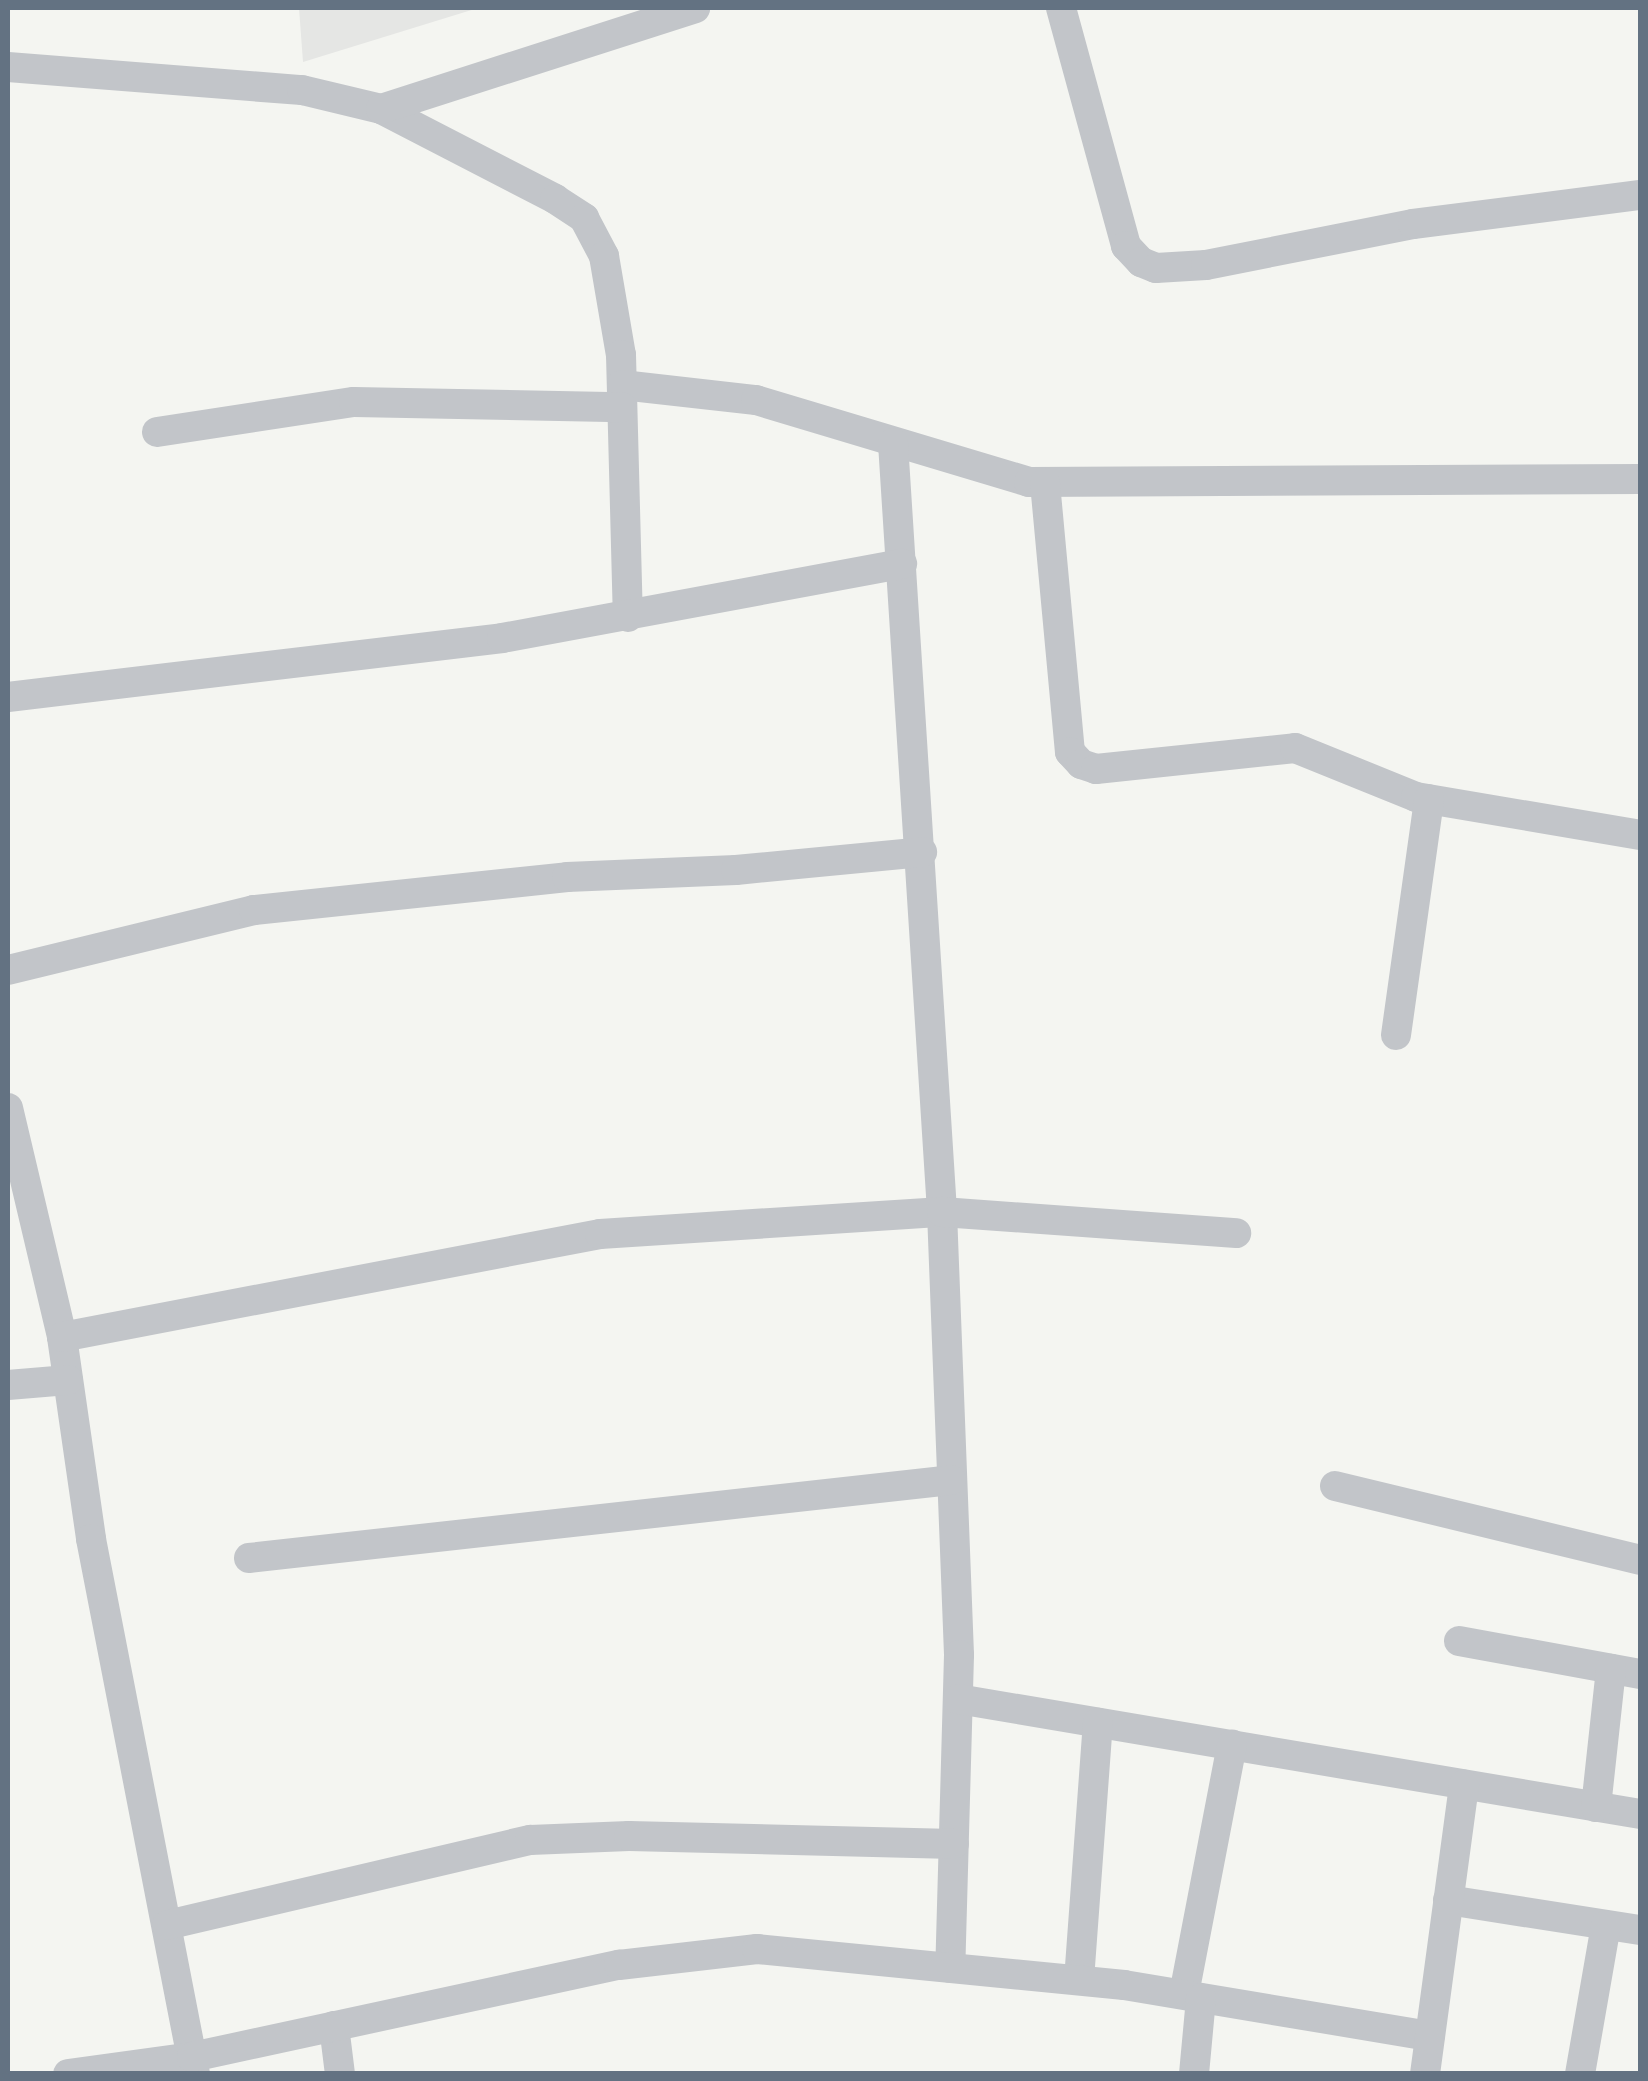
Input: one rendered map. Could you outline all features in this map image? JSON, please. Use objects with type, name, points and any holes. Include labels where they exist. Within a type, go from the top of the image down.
[{"type":"street","points":[[380,109],[695,8]]},
{"type":"street","points":[[1061,8],[1126,246],[1142,262],[1156,268],[1206,264],[1414,224],[1640,195]]},
{"type":"street","points":[[8,67],[302,90],[380,109],[556,199],[584,218],[604,256],[622,396],[628,617]]},
{"type":"street","points":[[157,432],[354,402],[622,396],[756,400],[975,470],[1045,483],[1640,479]]},
{"type":"street","points":[[892,443],[922,852],[942,1212],[958,1699],[950,1968]]},
{"type":"street","points":[[1045,483],[1070,752],[1081,764],[1096,769],[1295,748],[1429,799],[1640,835]]},
{"type":"street","points":[[8,697],[288,665],[628,617],[902,564]]},
{"type":"street","points":[[1396,1035],[1429,799]]},
{"type":"street","points":[[8,970],[254,910],[566,877],[736,870],[922,852]]},
{"type":"street","points":[[8,1108],[62,1336],[91,1540],[194,2065]]},
{"type":"street","points":[[62,1336],[600,1234],[942,1212],[1236,1233]]},
{"type":"street","points":[[8,1385],[68,1380]]},
{"type":"street","points":[[249,1558],[951,1480]]},
{"type":"street","points":[[1335,1486],[1640,1560]]},
{"type":"street","points":[[1460,1641],[1626,1672],[1596,1807]]},
{"type":"street","points":[[958,1699],[1640,1814]]},
{"type":"street","points":[[1079,1980],[1098,1723]]},
{"type":"street","points":[[1194,2074],[1192,1996],[1232,1745]]},
{"type":"street","points":[[1425,2074],[1464,1784]]},
{"type":"street","points":[[168,1926],[530,1840],[630,1836],[954,1844]]},
{"type":"street","points":[[1448,1900],[1640,1930]]},
{"type":"street","points":[[1580,2074],[1606,1925]]},
{"type":"street","points":[[68,2074],[194,2065],[334,2026],[620,1965],[757,1948],[1079,1980],[1430,2036]]},
{"type":"street","points":[[334,2026],[340,2074]]},
{"type":"shaded area","points":[[299,8],[478,8],[303,62]]}]
